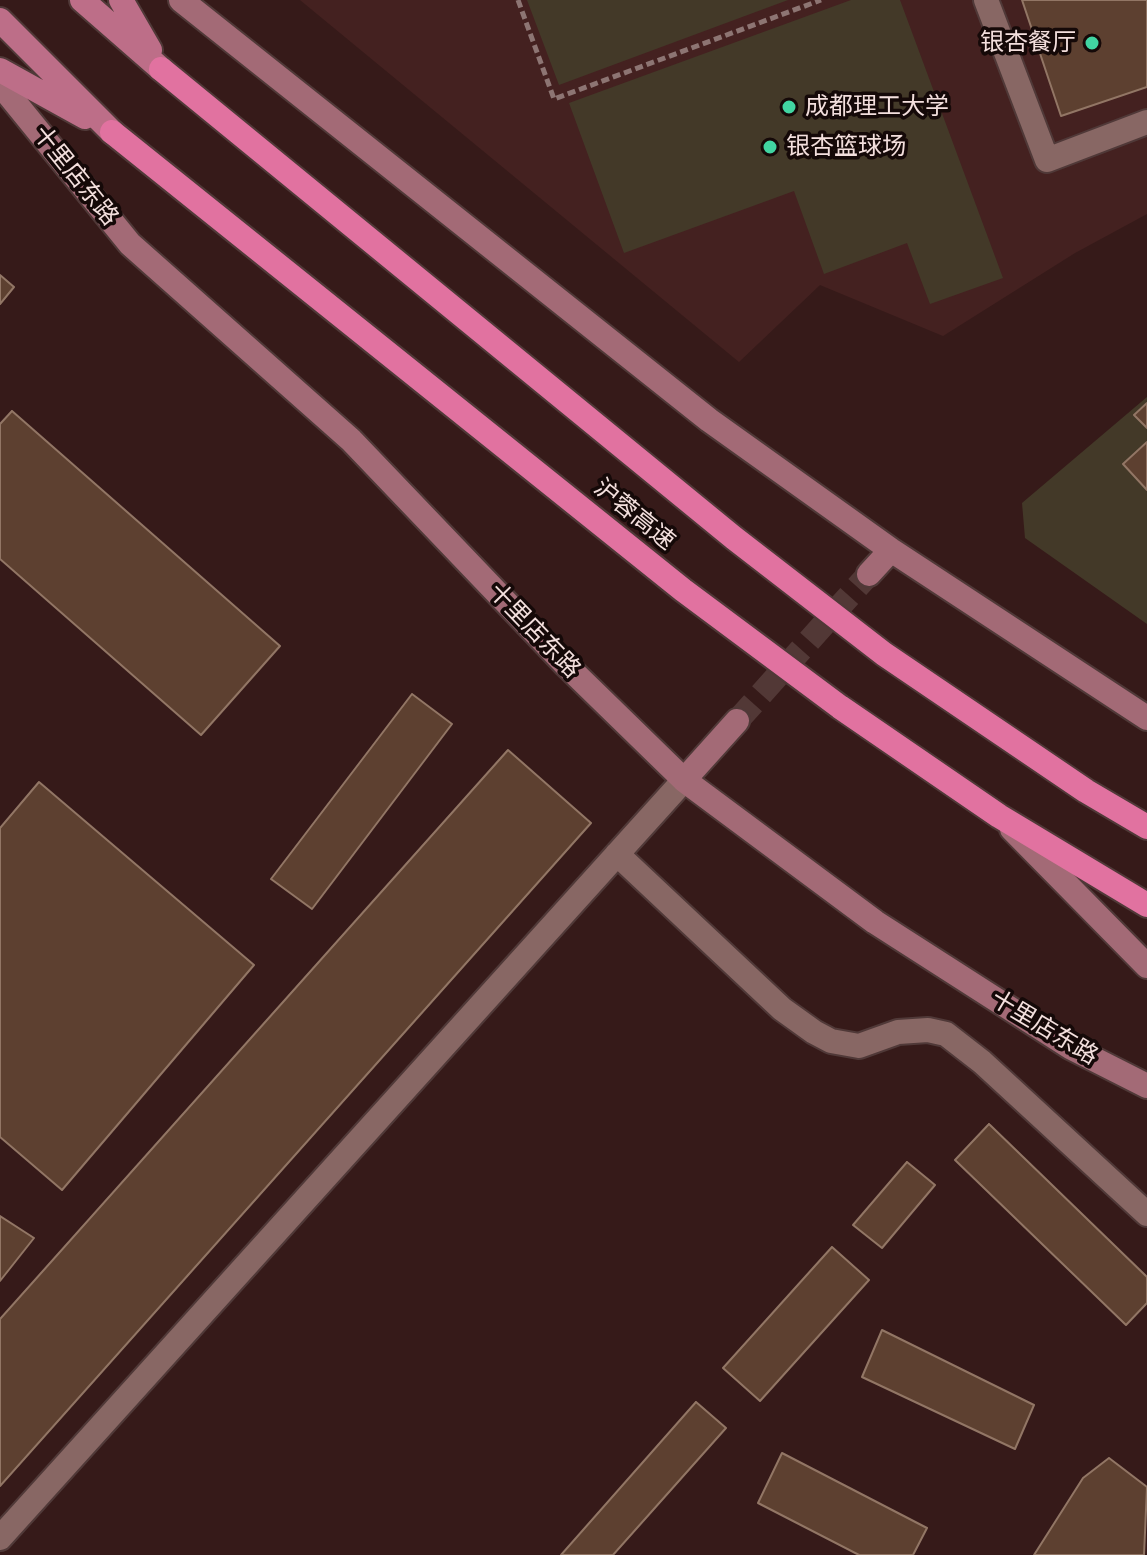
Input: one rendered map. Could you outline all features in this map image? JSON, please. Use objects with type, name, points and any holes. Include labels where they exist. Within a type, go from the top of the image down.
[{"type":"highway","name":"沪蓉高速","points":[[161,69],[734,538],[884,654],[1086,791],[1147,827]]},
{"type":"highway","name":"沪蓉高速","points":[[112,132],[683,590],[840,707],[999,816],[1147,905]]},
{"type":"main road","points":[[82,0],[161,69]]},
{"type":"main road","points":[[121,0],[161,69]]},
{"type":"main road","points":[[0,20],[112,132]]},
{"type":"main road","points":[[0,70],[112,132]]},
{"type":"street","points":[[181,0],[709,420],[891,550],[1147,718]]},
{"type":"street","points":[[986,0],[1047,160],[1147,122]]},
{"type":"street","name":"十里店东路","points":[[0,84],[130,244],[351,440],[566,665],[684,780],[875,922],[1070,1047],[1147,1086]]},
{"type":"street","points":[[869,574],[891,550]]},
{"type":"street","points":[[0,1538],[737,721]]},
{"type":"street","points":[[999,816],[1147,966]]},
{"type":"street","points":[[617,854],[782,1009],[814,1032],[831,1041],[859,1046],[898,1032],[928,1030],[946,1034],[982,1062],[1147,1214]]},
{"type":"path","points":[[518,0],[554,99],[821,0]]},
{"type":"shaded area","name":"成都理工大学","points":[[300,0],[1147,0],[1147,214],[1075,253],[943,336],[820,285],[739,362]]},
{"type":"shaded area","points":[[527,0],[788,0],[559,85]]},
{"type":"shaded area","name":"银杏篮球场","points":[[851,0],[900,0],[1003,278],[930,304],[907,243],[824,274],[794,191],[624,253],[569,103]]},
{"type":"shaded area","points":[[1147,397],[1147,624],[1025,538],[1022,503]]},
{"type":"building","name":"银杏餐厅","points":[[1022,0],[1147,0],[1147,87],[1061,116]]},
{"type":"building","points":[[0,275],[14,287],[0,304]]},
{"type":"building","points":[[1147,403],[1147,428],[1134,415]]},
{"type":"building","points":[[12,411],[280,646],[201,735],[0,559],[0,424]]},
{"type":"building","points":[[1147,442],[1147,490],[1123,464]]},
{"type":"building","points":[[412,694],[452,724],[312,909],[271,879]]},
{"type":"building","points":[[508,750],[591,823],[0,1486],[0,1319]]},
{"type":"building","points":[[39,782],[254,965],[62,1190],[0,1137],[0,828]]},
{"type":"building","points":[[989,1124],[1147,1277],[1147,1303],[1126,1325],[955,1160]]},
{"type":"building","points":[[907,1162],[935,1185],[882,1248],[853,1225]]},
{"type":"building","points":[[0,1216],[34,1238],[0,1281]]},
{"type":"building","points":[[832,1247],[869,1280],[760,1401],[723,1368]]},
{"type":"building","points":[[882,1330],[1034,1405],[1015,1449],[862,1377]]},
{"type":"building","points":[[696,1402],[726,1428],[613,1555],[561,1555]]},
{"type":"building","points":[[782,1453],[927,1528],[913,1555],[859,1555],[758,1503]]},
{"type":"building","points":[[1109,1458],[1147,1487],[1144,1555],[1034,1555],[1083,1478]]},
{"type":"tunnel","points":[[737,721],[869,574]]},
{"type":"place","name":"银杏餐厅","points":[[1092,43]]},
{"type":"place","name":"成都理工大学","points":[[789,107]]},
{"type":"place","name":"银杏篮球场","points":[[770,147]]}]
